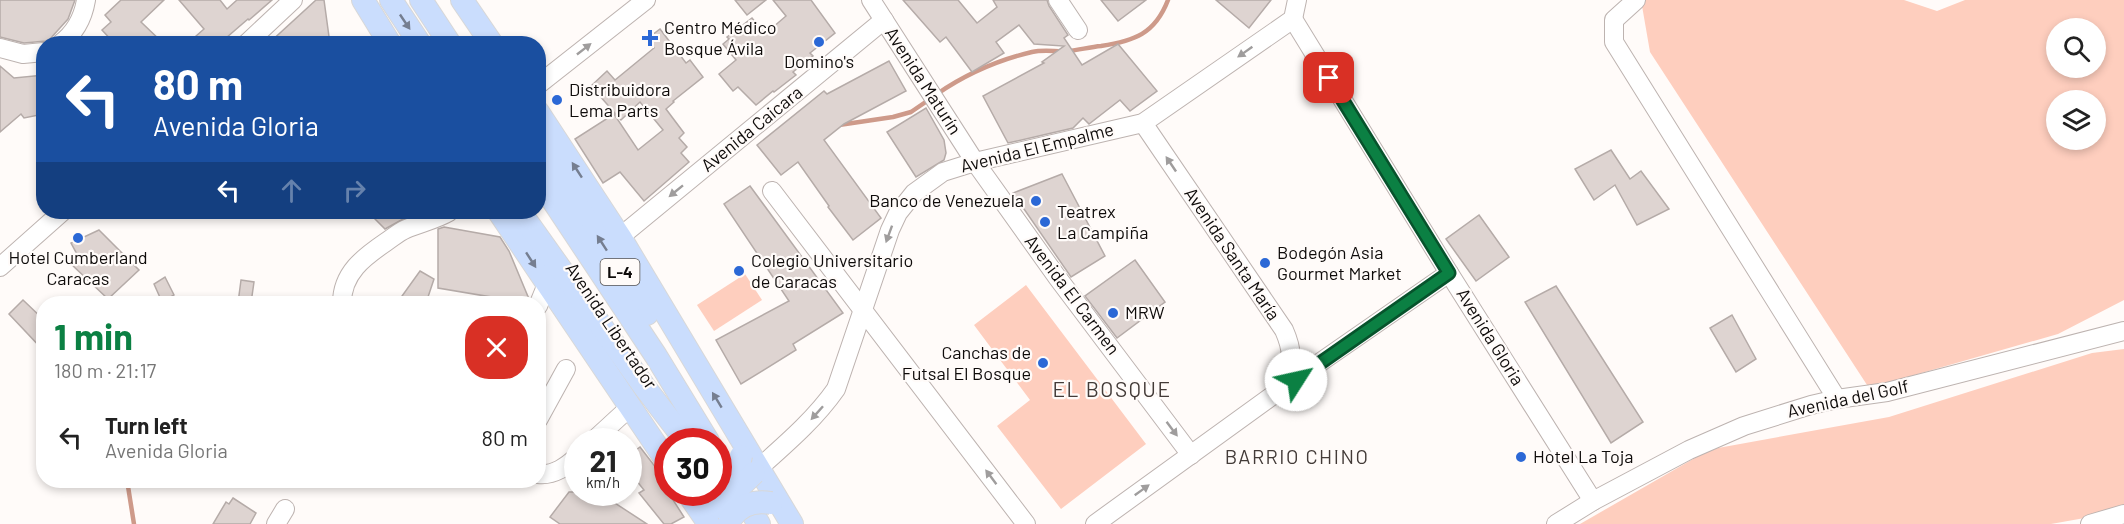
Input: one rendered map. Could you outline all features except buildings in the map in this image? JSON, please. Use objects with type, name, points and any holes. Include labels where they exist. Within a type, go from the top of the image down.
[{"type":"main road","points":[[391,0],[415,36]]},
{"type":"main road","points":[[421,0],[445,36]]},
{"type":"main road","points":[[457,0],[475,36]]},
{"type":"main road","points":[[462,0],[487,36]]},
{"type":"main road","points":[[368,8],[385,36]]},
{"type":"main road","points":[[368,8],[392,36]]},
{"type":"main road","name":"L-4","points":[[546,124],[620,237],[781,511]]},
{"type":"main road","name":"L-4","points":[[546,158],[670,353],[681,378],[686,405]]},
{"type":"main road","name":"Avenida Libertador","points":[[546,190],[656,356],[700,428]]},
{"type":"main road","name":"Avenida Libertador","points":[[504,219],[654,442]]},
{"type":"main road","name":"L-4","points":[[525,219],[676,428]]},
{"type":"main road","name":"Avenida Libertador","points":[[539,219],[641,368],[678,428]]},
{"type":"main road","points":[[732,475],[749,460]]},
{"type":"main road","points":[[704,506],[718,517],[749,460]]},
{"type":"main road","points":[[732,481],[759,524]]},
{"type":"main road","name":"L-4","points":[[718,517],[752,503],[781,511]]},
{"type":"street","points":[[70,36],[78,26],[86,0]]},
{"type":"street","points":[[255,36],[293,0]]},
{"type":"street","points":[[546,79],[646,0]]},
{"type":"street","name":"Avenida Maturín","points":[[871,0],[975,162]]},
{"type":"street","points":[[1058,0],[1078,30]]},
{"type":"street","points":[[1293,19],[1297,0]]},
{"type":"street","points":[[1636,0],[1614,20],[1614,42],[1837,399]]},
{"type":"street","name":"Avenida El Empalme","points":[[749,460],[800,431],[822,408],[836,388],[890,230],[898,213],[914,194],[943,172],[975,162],[1143,123],[1293,19]]},
{"type":"street","name":"Avenida Gloria","points":[[1293,19],[1593,501]]},
{"type":"street","name":"Avenida Caicara","points":[[620,237],[884,20]]},
{"type":"street","points":[[0,48],[23,54],[36,53]]},
{"type":"street","name":"Avenida Santa María","points":[[1143,123],[1284,330],[1291,347],[1290,366],[1276,393]]},
{"type":"street","name":"Avenida El Carmen","points":[[975,162],[1191,455]]},
{"type":"street","points":[[772,191],[1026,524]]},
{"type":"street","points":[[0,267],[54,219]]},
{"type":"street","points":[[342,296],[348,277],[362,258],[405,230],[436,219]]},
{"type":"street","points":[[1095,524],[1276,393],[1449,273]]},
{"type":"street","points":[[542,296],[547,284]]},
{"type":"street","name":"Avenida del Golf","points":[[1556,524],[1593,501],[1689,450],[1744,426],[1811,405],[1887,392],[2124,331]]},
{"type":"street","points":[[546,405],[566,369]]},
{"type":"street","points":[[608,428],[630,407]]},
{"type":"street","points":[[546,475],[564,468]]},
{"type":"street","points":[[2090,524],[2124,514]]},
{"type":"shaded area","points":[[1641,0],[1904,0],[1937,11],[1965,0],[2124,0],[2124,300],[2058,334],[1869,388],[1650,52]]},
{"type":"shaded area","points":[[745,274],[762,300],[714,331],[697,305]]},
{"type":"shaded area","name":"Canchas de Futsal El Bosque","points":[[1026,285],[1146,444],[1061,509],[997,426],[1030,400],[974,325]]},
{"type":"shaded area","points":[[2124,349],[2124,511],[2051,524],[1580,524],[1700,455],[1718,448],[1889,417],[2092,353]]},
{"type":"waterway","points":[[937,94],[971,74],[1019,55],[1041,51],[1073,51],[1133,38],[1142,34],[1157,21],[1168,0]]},
{"type":"waterway","points":[[839,125],[911,112],[930,99]]},
{"type":"waterway","points":[[128,488],[134,524]]},
{"type":"place","name":"Centro Médico Bosque Ávila","points":[[650,38]]},
{"type":"place","name":"Domino's","points":[[819,42]]},
{"type":"place","name":"Distribuidora Lema Parts","points":[[557,100]]},
{"type":"place","name":"Banco de Venezuela","points":[[1036,201]]},
{"type":"place","name":"Teatrex La Campiña","points":[[1045,222]]},
{"type":"place","name":"Hotel Cumberland Caracas","points":[[78,238]]},
{"type":"place","name":"Bodegón Asia Gourmet Market","points":[[1265,263]]},
{"type":"place","name":"Colegio Universitario de Caracas","points":[[739,271]]},
{"type":"place","name":"MRW","points":[[1113,313]]},
{"type":"place","name":"Canchas de Futsal El Bosque","points":[[1043,363]]},
{"type":"place","name":"Hotel La Toja","points":[[1521,457]]},
{"type":"district","name":"EL BOSQUE","points":[[1112,390]]},
{"type":"district","name":"BARRIO CHINO","points":[[1297,457]]},
{"type":"route","points":[[1296,380],[1449,273],[1329,78]]}]
